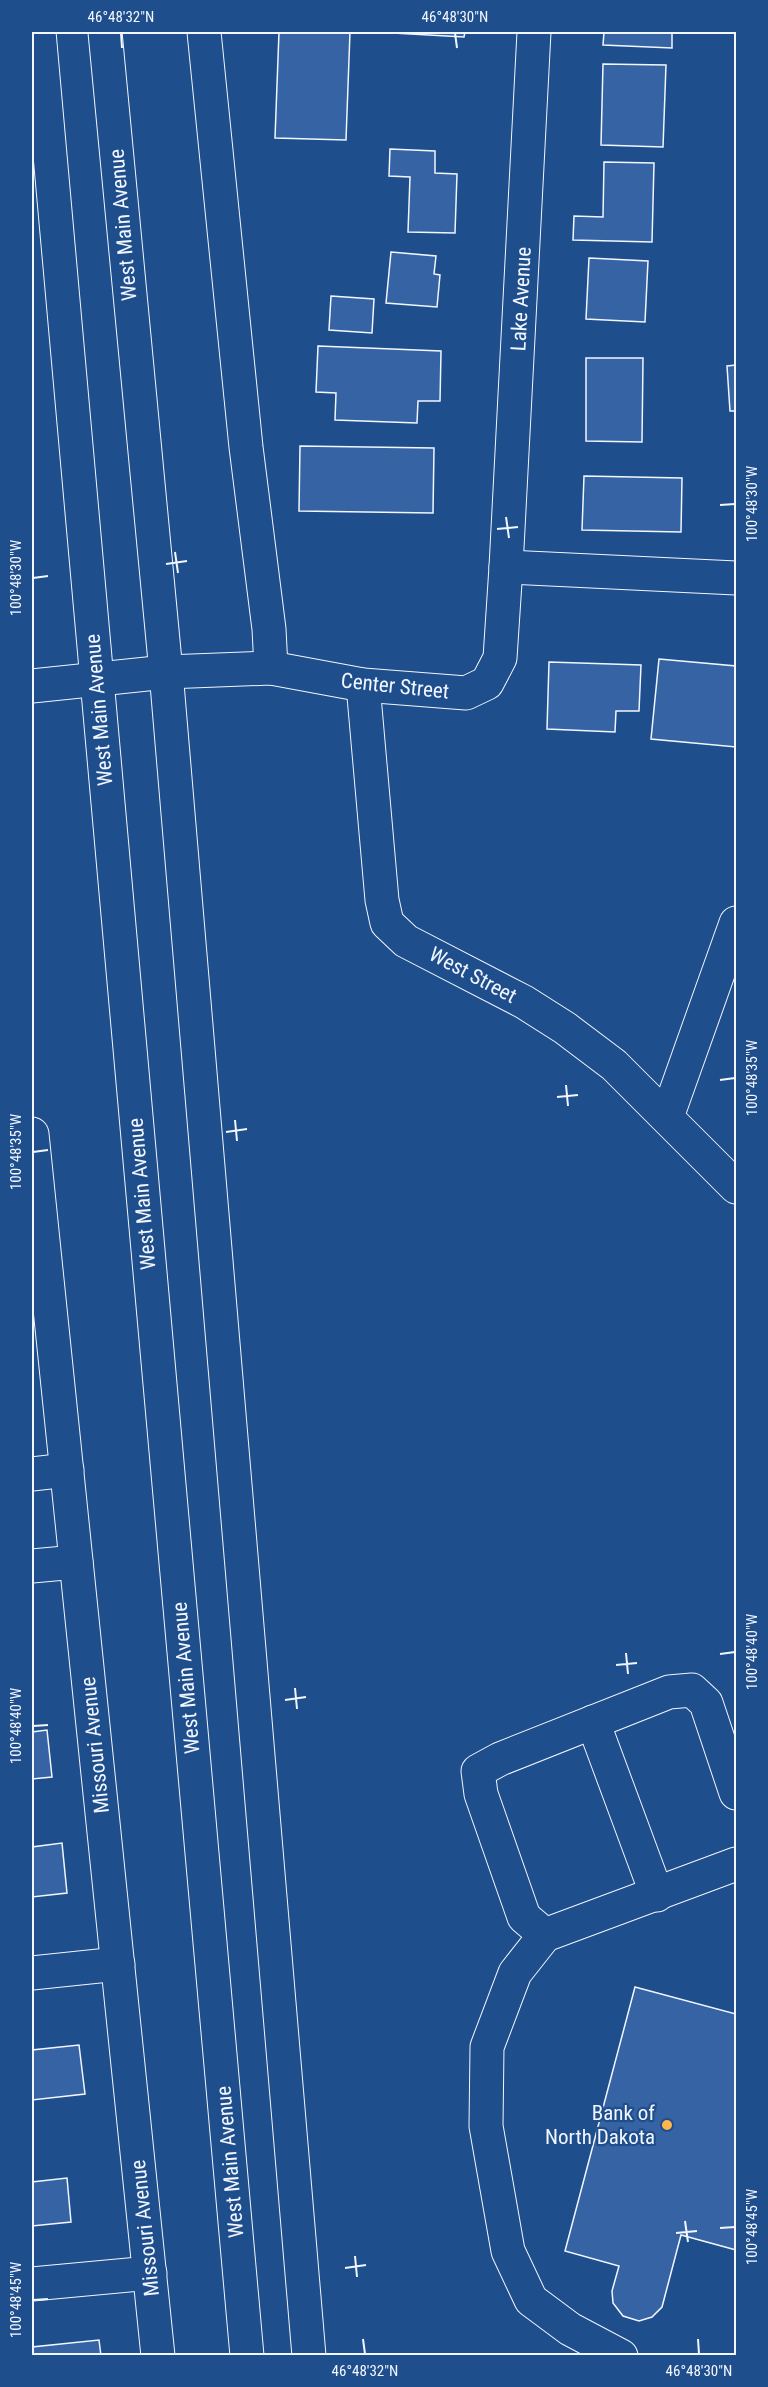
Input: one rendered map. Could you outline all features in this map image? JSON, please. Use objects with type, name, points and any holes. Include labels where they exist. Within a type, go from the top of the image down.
[{"type":"main road","name":"West Main Avenue","points":[[39,32],[247,2355]]},
{"type":"main road","name":"West Main Avenue","points":[[105,32],[166,672],[309,2355]]},
{"type":"main road","points":[[204,32],[246,447],[269,629],[271,668]]},
{"type":"main road","name":"Lake Avenue","points":[[506,567],[534,32]]},
{"type":"main road","name":"Center Street","points":[[32,686],[166,672],[271,668],[363,685],[466,693],[487,683],[500,658],[506,567]]},
{"type":"main road","points":[[506,567],[736,578]]},
{"type":"main road","name":"West Street","points":[[363,685],[382,900],[387,923],[406,941],[524,1002],[565,1028],[614,1065],[736,1187]]},
{"type":"main road","points":[[667,1117],[736,923]]},
{"type":"main road","name":"Missouri Avenue","points":[[32,1134],[38,1263],[67,1470],[158,2355]]},
{"type":"main road","points":[[32,1474],[67,1470]]},
{"type":"main road","points":[[32,1566],[76,1562]]},
{"type":"main road","points":[[545,1935],[524,1917],[481,1794],[478,1771],[500,1759],[669,1692],[692,1690],[706,1703],[736,1793]]},
{"type":"main road","points":[[593,1722],[657,1895]]},
{"type":"main road","points":[[621,2355],[570,2329],[531,2300],[508,2251],[486,2126],[487,2047],[515,1974],[545,1935],[736,1864]]},
{"type":"main road","points":[[32,1973],[118,1964]]},
{"type":"main road","points":[[32,2284],[150,2273]]},
{"type":"building","points":[[279,32],[350,32],[346,140],[275,138]]},
{"type":"building","points":[[375,32],[465,32],[464,37]]},
{"type":"building","points":[[604,32],[672,32],[672,48],[603,45]]},
{"type":"building","points":[[603,64],[666,65],[663,147],[601,145]]},
{"type":"building","points":[[390,149],[435,151],[435,173],[457,174],[455,233],[408,232],[410,177],[389,176]]},
{"type":"building","points":[[604,162],[654,163],[652,242],[573,240],[574,216],[603,217]]},
{"type":"building","points":[[391,252],[436,256],[434,274],[440,275],[437,307],[386,303]]},
{"type":"building","points":[[589,258],[648,261],[645,322],[586,319]]},
{"type":"building","points":[[331,296],[374,299],[372,333],[329,330]]},
{"type":"building","points":[[318,346],[441,351],[440,401],[418,401],[417,423],[335,420],[336,393],[316,392]]},
{"type":"building","points":[[586,358],[643,358],[642,442],[586,441]]},
{"type":"building","points":[[736,365],[736,411],[730,411],[727,366]]},
{"type":"building","points":[[300,446],[434,448],[433,513],[299,511]]},
{"type":"building","points":[[584,476],[682,478],[681,532],[582,530]]},
{"type":"building","points":[[659,659],[736,666],[736,747],[651,739]]},
{"type":"building","points":[[549,662],[641,665],[639,711],[616,711],[615,732],[547,729]]},
{"type":"building","points":[[47,1730],[52,1777],[32,1779],[32,1732]]},
{"type":"building","points":[[62,1843],[67,1893],[32,1897],[32,1847]]},
{"type":"building","name":"Bank of North Dakota","points":[[635,1987],[736,2014],[736,2250],[681,2235],[662,2307],[652,2317],[639,2321],[623,2316],[613,2303],[612,2291],[619,2266],[565,2251]]},
{"type":"building","points":[[79,2045],[85,2094],[32,2100],[32,2050]]},
{"type":"building","points":[[67,2178],[71,2222],[32,2226],[32,2182]]},
{"type":"building","points":[[99,2340],[101,2356],[32,2356],[32,2347]]},
{"type":"place","name":"Bank of North Dakota","points":[[667,2125]]}]
